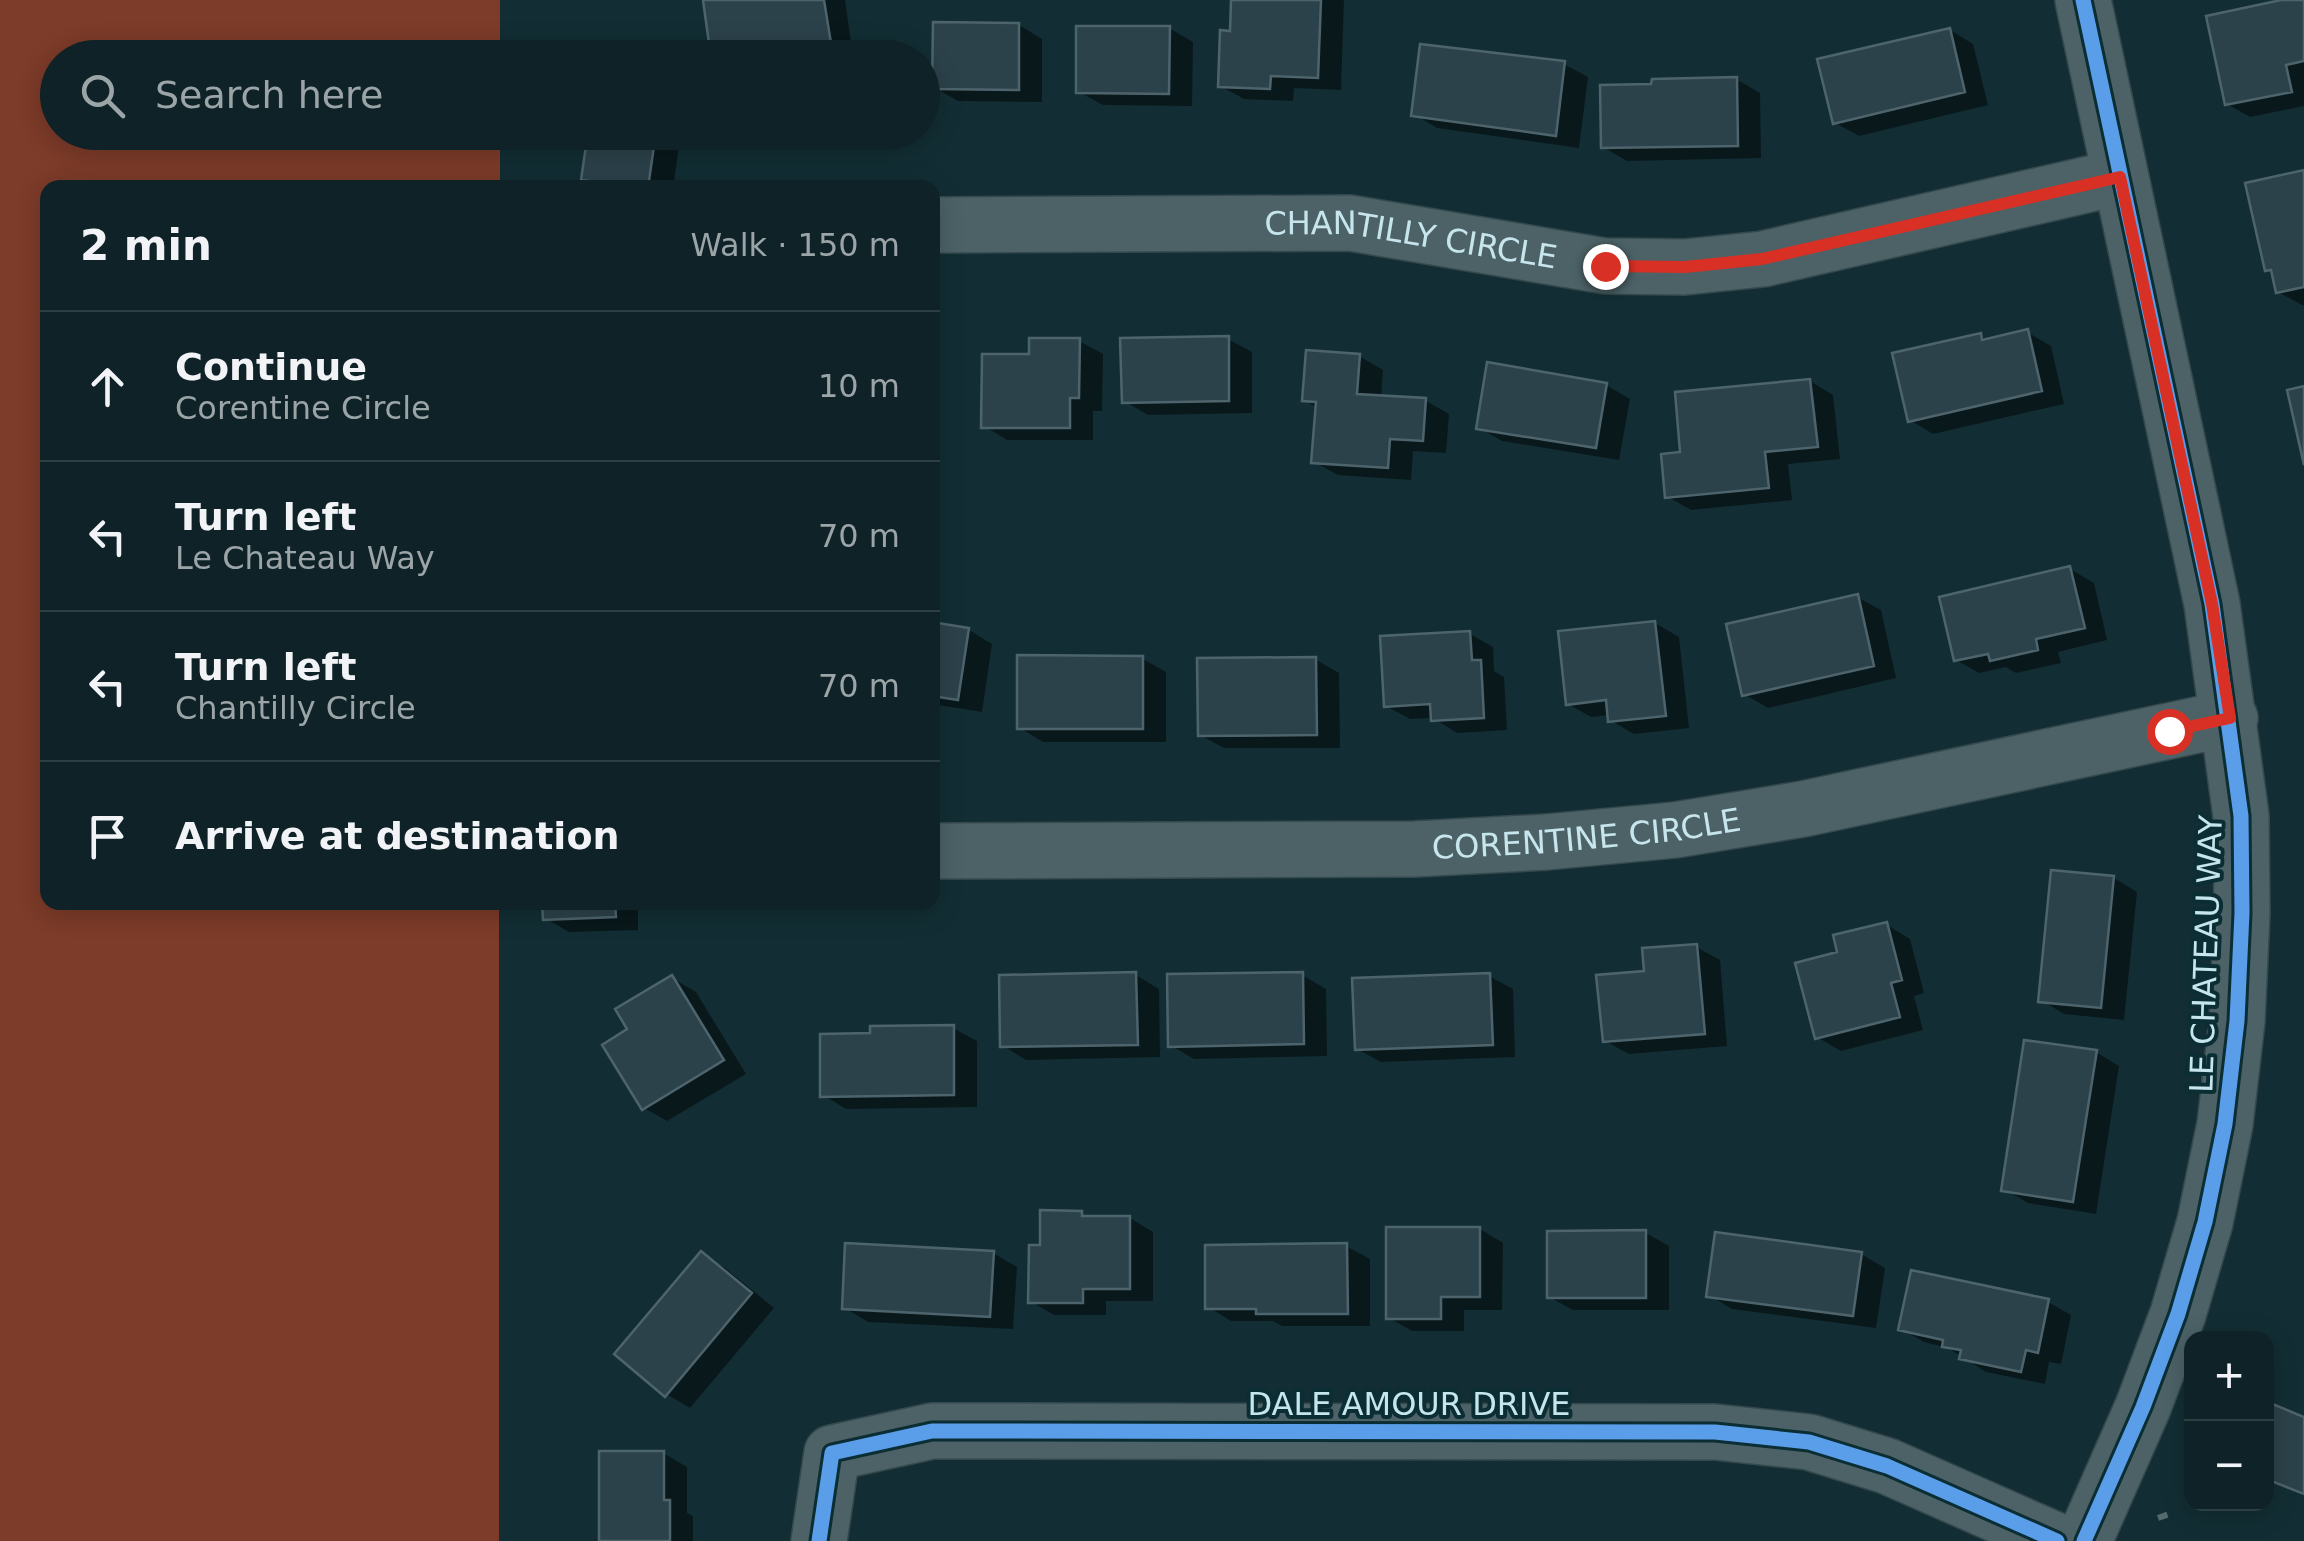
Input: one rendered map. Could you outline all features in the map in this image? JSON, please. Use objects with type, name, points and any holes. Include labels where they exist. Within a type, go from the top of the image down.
[{"type":"street","name":"LE CHATEAU WAY","points":[[2083,0],[2212,604],[2241,816],[2242,913],[2237,1021],[2225,1124],[2205,1222],[2178,1314],[2143,1407],[2084,1541]]},
{"type":"street","name":"CHANTILLY CIRCLE","points":[[940,225],[1350,222],[1605,266],[1685,267],[1762,259],[2120,177]]},
{"type":"street","name":"CORENTINE CIRCLE","points":[[940,851],[1415,849],[1674,830],[1802,809],[2230,718]]},
{"type":"street","name":"DALE AMOUR DRIVE","points":[[819,1541],[832,1454],[932,1431],[1010,1431],[1715,1432],[1809,1442],[1886,1466],[2056,1541]]},
{"type":"path","points":[[2158,1518],[2172,1513]]},
{"type":"shaded area","points":[[0,0],[500,0],[500,40],[40,40],[40,150],[500,150],[500,180],[40,180],[40,910],[499,910],[499,1541],[0,1541]]},
{"type":"building","points":[[703,0],[824,0],[831,40],[709,40]]},
{"type":"building","points":[[1231,0],[1321,0],[1318,78],[1271,76],[1270,89],[1218,87],[1220,30],[1230,31]]},
{"type":"building","points":[[2281,0],[2304,0],[2304,61],[2286,65],[2292,92],[2225,105],[2206,16]]},
{"type":"building","points":[[933,22],[1019,23],[1019,90],[940,89],[940,40],[933,40]]},
{"type":"building","points":[[1076,26],[1170,26],[1169,94],[1076,93]]},
{"type":"building","points":[[1950,28],[1965,92],[1833,124],[1817,59]]},
{"type":"building","points":[[1420,44],[1565,61],[1556,136],[1411,116]]},
{"type":"building","points":[[1737,77],[1738,146],[1601,148],[1600,85]]},
{"type":"building","points":[[585,150],[653,150],[649,180],[581,180]]},
{"type":"building","points":[[2304,170],[2304,287],[2276,293],[2271,270],[2265,271],[2245,183]]},
{"type":"building","points":[[2028,329],[2042,391],[1908,422],[1892,353],[1981,333],[1982,340]]},
{"type":"building","points":[[1229,336],[1229,401],[1122,403],[1120,338]]},
{"type":"building","points":[[1029,338],[1080,338],[1079,398],[1070,398],[1070,428],[981,428],[982,354],[1029,354]]},
{"type":"building","points":[[1306,350],[1360,354],[1357,394],[1426,398],[1423,441],[1390,439],[1388,468],[1311,463],[1316,402],[1302,401]]},
{"type":"building","points":[[1487,362],[1607,383],[1596,448],[1476,429]]},
{"type":"building","points":[[1810,379],[1818,447],[1765,452],[1769,488],[1665,498],[1661,454],[1680,452],[1675,392]]},
{"type":"building","points":[[2304,386],[2304,465],[2287,390]]},
{"type":"building","points":[[2070,566],[2085,628],[2036,639],[2038,650],[1990,661],[1988,654],[1954,661],[1939,597]]},
{"type":"building","points":[[1858,594],[1874,666],[1742,696],[1726,624]]},
{"type":"building","points":[[1655,621],[1666,716],[1608,722],[1606,700],[1566,705],[1558,631]]},
{"type":"building","points":[[940,623],[969,628],[958,700],[940,697]]},
{"type":"building","points":[[1470,631],[1472,660],[1481,660],[1484,718],[1431,721],[1430,704],[1384,707],[1380,636]]},
{"type":"building","points":[[1017,655],[1143,656],[1143,729],[1017,729]]},
{"type":"building","points":[[1316,657],[1317,735],[1198,736],[1197,658]]},
{"type":"building","points":[[2051,870],[2114,876],[2101,1008],[2038,1002]]},
{"type":"building","points":[[542,910],[616,910],[616,917],[543,920]]},
{"type":"building","points":[[1887,922],[1902,980],[1891,983],[1900,1017],[1815,1039],[1795,963],[1837,952],[1833,935]]},
{"type":"building","points":[[1697,944],[1705,1034],[1603,1042],[1596,975],[1644,971],[1642,948]]},
{"type":"building","points":[[1136,972],[1138,1045],[1000,1047],[999,975]]},
{"type":"building","points":[[1303,972],[1304,1044],[1168,1047],[1167,974]]},
{"type":"building","points":[[1490,973],[1493,1045],[1355,1050],[1352,978]]},
{"type":"building","points":[[672,975],[724,1060],[642,1110],[602,1045],[627,1029],[615,1009]]},
{"type":"building","points":[[954,1025],[954,1095],[820,1097],[820,1034],[870,1033],[870,1026]]},
{"type":"building","points":[[2024,1040],[2097,1050],[2073,1202],[2001,1191]]},
{"type":"building","points":[[1040,1210],[1082,1211],[1082,1216],[1130,1216],[1130,1289],[1083,1289],[1083,1303],[1028,1303],[1029,1245],[1040,1245]]},
{"type":"building","points":[[1386,1227],[1480,1227],[1480,1297],[1441,1297],[1441,1319],[1386,1319]]},
{"type":"building","points":[[1646,1230],[1646,1298],[1547,1298],[1547,1231]]},
{"type":"building","points":[[1715,1232],[1862,1252],[1853,1316],[1706,1297]]},
{"type":"building","points":[[845,1243],[994,1251],[990,1317],[842,1309]]},
{"type":"building","points":[[1347,1243],[1348,1314],[1256,1314],[1256,1309],[1205,1309],[1205,1245]]},
{"type":"building","points":[[701,1251],[752,1293],[665,1397],[614,1354]]},
{"type":"building","points":[[1911,1270],[2049,1299],[2038,1353],[2026,1350],[2021,1372],[1959,1359],[1961,1350],[1942,1347],[1943,1340],[1898,1330]]},
{"type":"building","points":[[2274,1405],[2304,1417],[2304,1494],[2274,1482]]},
{"type":"building","points":[[599,1451],[664,1451],[664,1500],[670,1500],[670,1541],[599,1541]]},
{"type":"cycle path","points":[[2083,0],[2212,604],[2241,816],[2242,913],[2237,1021],[2225,1124],[2205,1222],[2178,1314],[2143,1407],[2084,1541]]},
{"type":"cycle path","points":[[819,1541],[832,1453],[932,1431],[1715,1432],[1809,1442],[1887,1466],[2057,1541]]},
{"type":"route","points":[[1605,266],[1685,267],[1762,259],[2120,177],[2212,604],[2230,718],[2169,731]]}]
